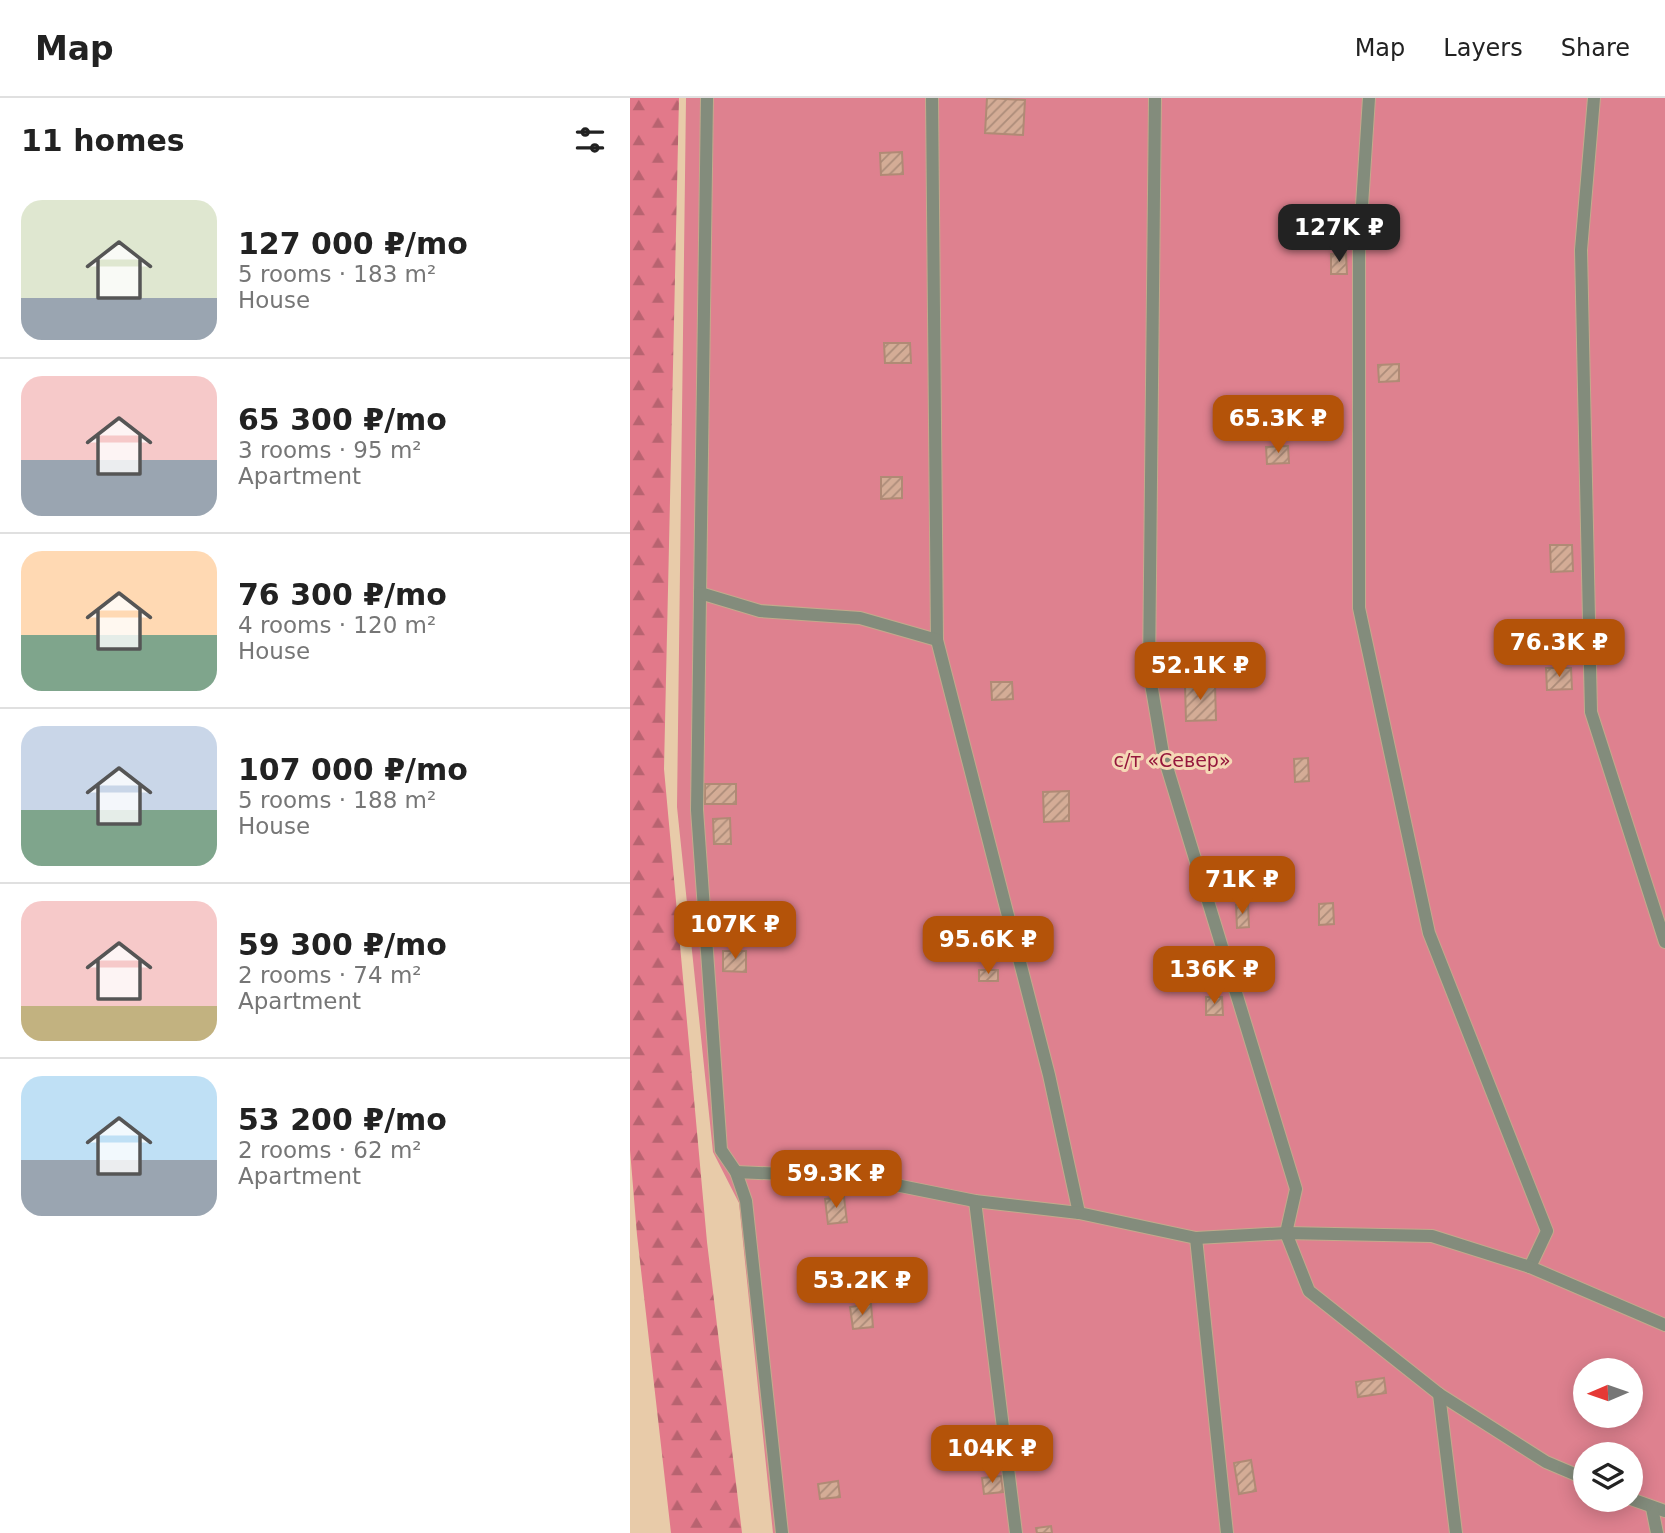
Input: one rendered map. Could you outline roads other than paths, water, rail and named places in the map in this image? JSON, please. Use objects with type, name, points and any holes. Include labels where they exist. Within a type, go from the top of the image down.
[{"type":"lane","points":[[707,98],[697,810],[721,1150],[736,1172],[746,1201],[782,1533]]},
{"type":"lane","points":[[932,98],[937,640],[1049,1075],[1079,1213]]},
{"type":"lane","points":[[1155,98],[1149,672],[1163,754],[1296,1189],[1286,1233],[1309,1290],[1440,1394],[1546,1462],[1573,1473]]},
{"type":"lane","points":[[1369,98],[1360,251],[1359,608],[1429,933],[1547,1231],[1530,1267]]},
{"type":"lane","points":[[1594,98],[1581,250],[1591,712],[1665,942]]},
{"type":"lane","points":[[700,593],[760,611],[860,618],[937,640]]},
{"type":"lane","points":[[736,1172],[856,1177],[975,1201],[1079,1213],[1195,1238],[1286,1233],[1432,1236],[1530,1267],[1665,1325]]},
{"type":"lane","points":[[975,1201],[1016,1533]]},
{"type":"lane","points":[[1195,1238],[1227,1533]]},
{"type":"lane","points":[[1440,1394],[1456,1533]]},
{"type":"lane","points":[[1657,1533],[1658,1510]]},
{"type":"park label","name":"с/т «Север»","points":[[1172,760]]}]
